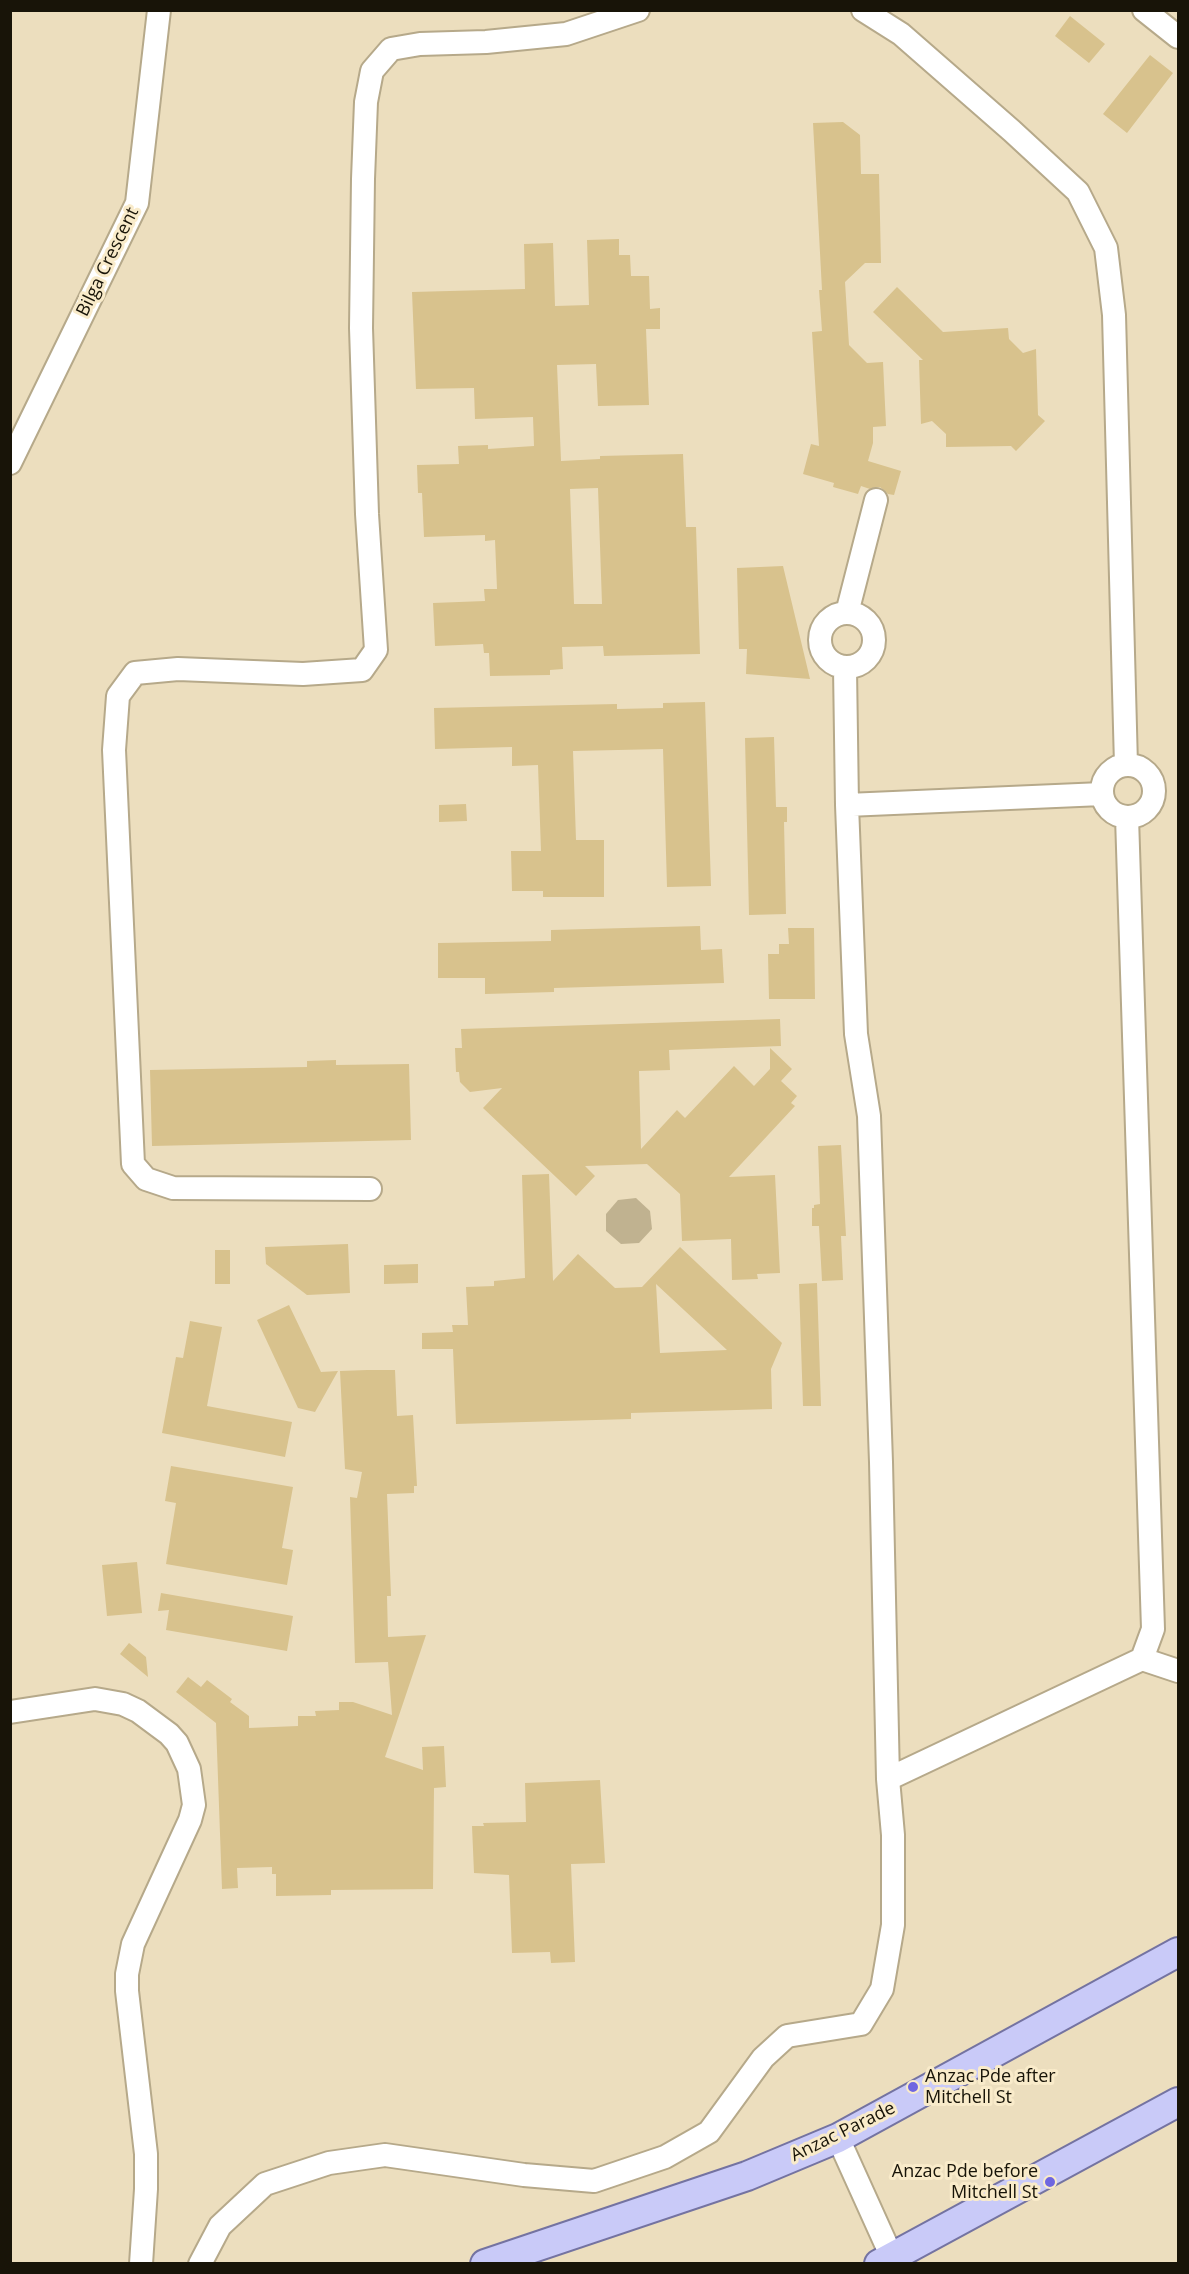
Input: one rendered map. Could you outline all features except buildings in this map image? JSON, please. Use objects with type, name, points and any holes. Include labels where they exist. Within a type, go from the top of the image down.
[{"type":"main road","name":"Anzac Parade","points":[[485,2264],[747,2176],[838,2138],[1179,1952]]},
{"type":"main road","points":[[889,2262],[1179,2102]]},
{"type":"street","name":"Bilga Crescent","points":[[10,463],[137,203],[159,10]]},
{"type":"street","points":[[370,1189],[173,1188],[146,1179],[133,1164],[114,750],[118,696],[135,674],[178,669],[303,674],[362,670],[376,650],[367,514],[361,328],[364,146],[366,102],[372,71],[391,49],[420,44],[486,42],[566,34],[638,10]]},
{"type":"street","points":[[862,10],[901,34],[1078,192],[1106,248],[1114,315],[1126,765]]},
{"type":"street","points":[[1144,10],[1179,37]]},
{"type":"street","points":[[847,613],[876,500]]},
{"type":"street","points":[[847,613],[856,615],[869,625],[874,641],[868,657],[862,663],[845,668],[828,661],[820,645],[820,635],[830,619],[847,613]]},
{"type":"street","points":[[200,2264],[220,2226],[265,2184],[329,2163],[385,2155],[524,2175],[594,2181],[664,2157],[709,2132],[763,2058],[787,2036],[861,2024],[882,1989],[892,1925],[893,1835],[888,1779],[881,1462],[869,1116],[856,1034],[847,805],[845,668]]},
{"type":"street","points":[[1126,765],[1136,766],[1145,772],[1154,790],[1152,801],[1146,810],[1127,817],[1115,814],[1106,806],[1102,794],[1105,778],[1118,767],[1126,765]]},
{"type":"street","points":[[847,805],[1102,794]]},
{"type":"street","points":[[1127,817],[1153,1629],[1142,1659]]},
{"type":"street","points":[[888,1779],[1142,1659],[1179,1671]]},
{"type":"street","points":[[10,1712],[95,1699],[123,1704],[138,1711],[169,1734],[177,1743],[189,1769],[194,1805],[190,1820],[134,1944],[127,1974],[146,2154],[141,2264]]},
{"type":"street","points":[[838,2138],[889,2262]]},
{"type":"shaded area","points":[[636,1198],[650,1211],[652,1229],[639,1243],[621,1244],[606,1231],[606,1214],[618,1200]]},
{"type":"place","name":"Anzac Pde after Mitchell St","points":[[913,2087]]},
{"type":"place","name":"Anzac Pde before Mitchell St","points":[[1050,2182]]}]
